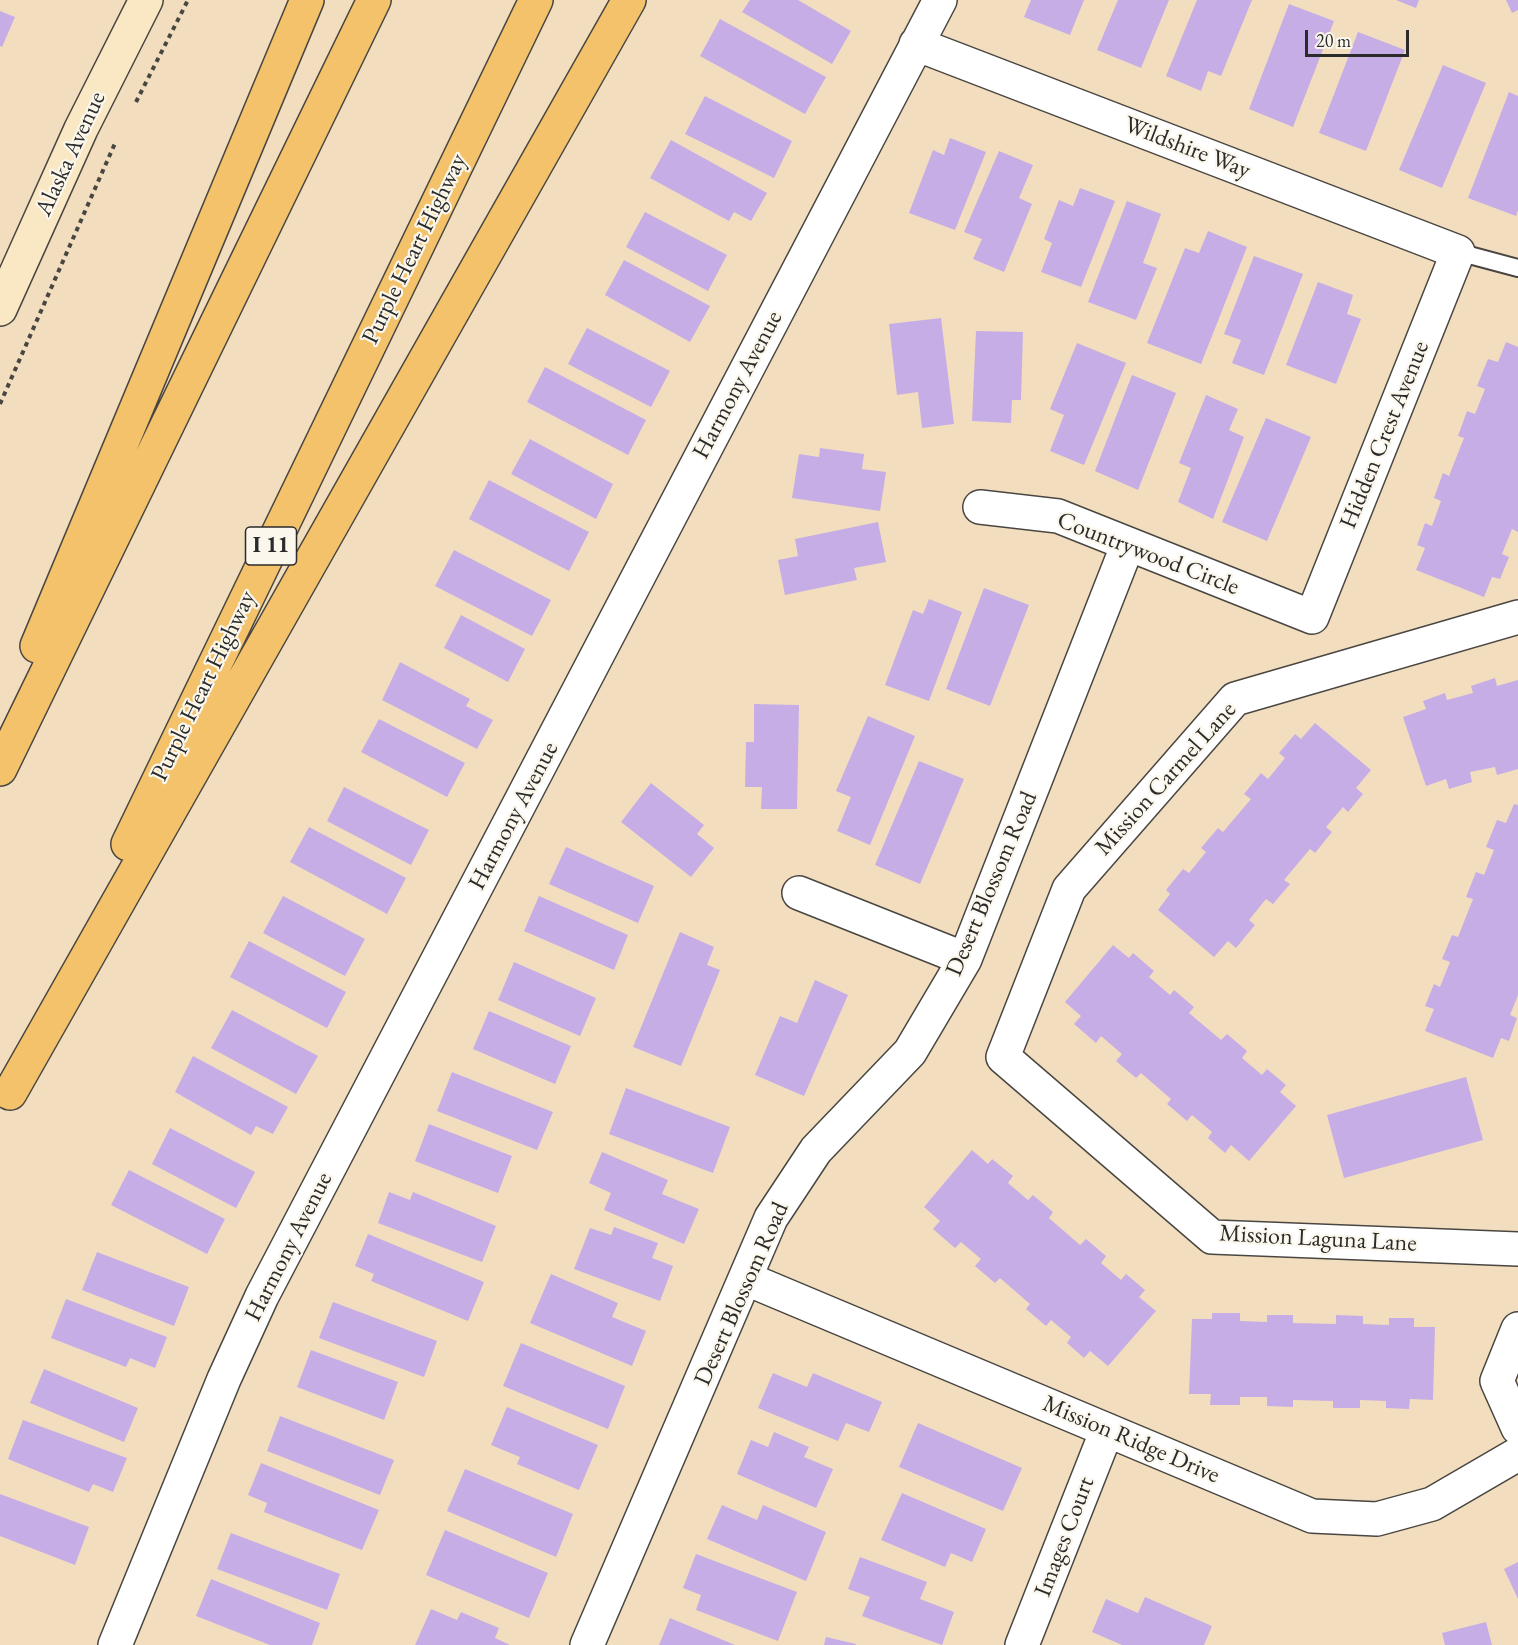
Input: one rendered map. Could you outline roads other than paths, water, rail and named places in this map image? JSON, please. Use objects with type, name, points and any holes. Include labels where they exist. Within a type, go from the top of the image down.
[{"type":"highway","points":[[0,734],[307,0]]},
{"type":"highway","points":[[0,769],[374,0]]},
{"type":"highway","name":"Purple Heart Highway","points":[[5,1104],[218,654],[536,0]]},
{"type":"highway","points":[[5,1104],[629,0]]},
{"type":"street","name":"Alaska Avenue","points":[[0,309],[81,129],[146,0]]},
{"type":"street","name":"Harmony Avenue","points":[[114,1645],[224,1379],[262,1296],[940,0]]},
{"type":"street","name":"Wildshire Way","points":[[916,44],[1458,252]]},
{"type":"street","name":"Hidden Crest Avenue","points":[[1312,617],[1458,252]]},
{"type":"street","name":"Countrywood Circle","points":[[980,507],[1058,516],[1312,617]]},
{"type":"street","name":"Desert Blossom Road","points":[[588,1645],[747,1279],[771,1218],[816,1150],[910,1052],[965,959],[1128,544]]},
{"type":"street","name":"Mission Carmel Lane","points":[[1003,1058],[1069,889],[1235,699],[1518,617]]},
{"type":"street","points":[[799,893],[965,959]]},
{"type":"street","name":"Mission Laguna Lane","points":[[1003,1058],[1212,1237],[1518,1249]]},
{"type":"street","name":"Mission Ridge Drive","points":[[747,1279],[1312,1516],[1377,1519],[1432,1504],[1518,1454]]},
{"type":"street","points":[[1518,1329],[1497,1381],[1518,1428]]},
{"type":"street","name":"Images Court","points":[[1023,1645],[1107,1430]]},
{"type":"lane","points":[[1458,252],[1518,268]]}]
